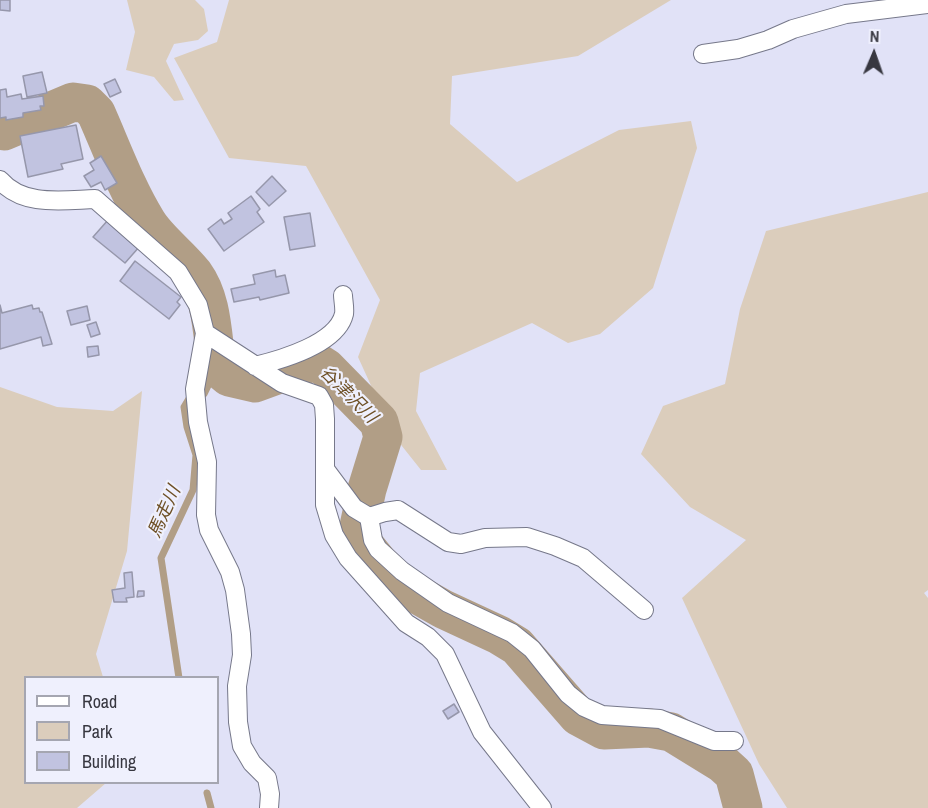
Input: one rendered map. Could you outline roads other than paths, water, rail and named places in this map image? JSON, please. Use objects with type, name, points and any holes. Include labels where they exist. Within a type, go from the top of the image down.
[{"type":"street","points":[[703,54],[738,49],[768,40],[793,28],[846,14],[928,4]]},
{"type":"street","points":[[0,180],[5,186],[28,198],[95,199],[178,272],[198,305],[205,333],[195,389],[198,422],[207,462],[206,514],[209,530],[230,572],[242,634],[242,655],[237,686],[238,722],[242,746],[252,763],[267,778],[270,794],[269,808]]},
{"type":"street","points":[[255,366],[274,362],[308,349],[334,331],[344,314],[342,295]]},
{"type":"street","points":[[205,333],[282,383],[319,396],[324,405],[325,419],[326,505],[334,535],[348,558],[406,623],[428,638],[445,654],[482,732],[542,808]]},
{"type":"street","points":[[325,469],[354,508],[369,517],[398,510],[448,542],[461,544],[485,538],[527,537],[555,546],[583,558],[644,610]]},
{"type":"street","points":[[369,517],[373,540],[378,549],[402,571],[448,603],[512,633],[532,649],[568,694],[584,707],[602,715],[660,719],[714,741],[734,741]]},
{"type":"waterway","name":"谷津沢川","points":[[0,130],[4,131],[73,102],[87,104],[96,113],[126,182],[147,222],[194,274],[200,284],[211,319],[217,367],[229,377],[255,383],[315,361],[326,368],[379,422],[383,437],[367,489],[359,526],[362,542],[379,563],[404,587],[517,646],[578,716],[604,730],[649,728],[671,732],[723,764],[734,774],[743,808]]},
{"type":"waterway","name":"馬走川","points":[[204,394],[217,367]]},
{"type":"waterway","name":"馬走川","points":[[179,676],[161,558],[193,490],[196,455],[187,427],[184,407],[190,397]]},
{"type":"waterway","name":"馬走川","points":[[207,793],[211,808]]}]
